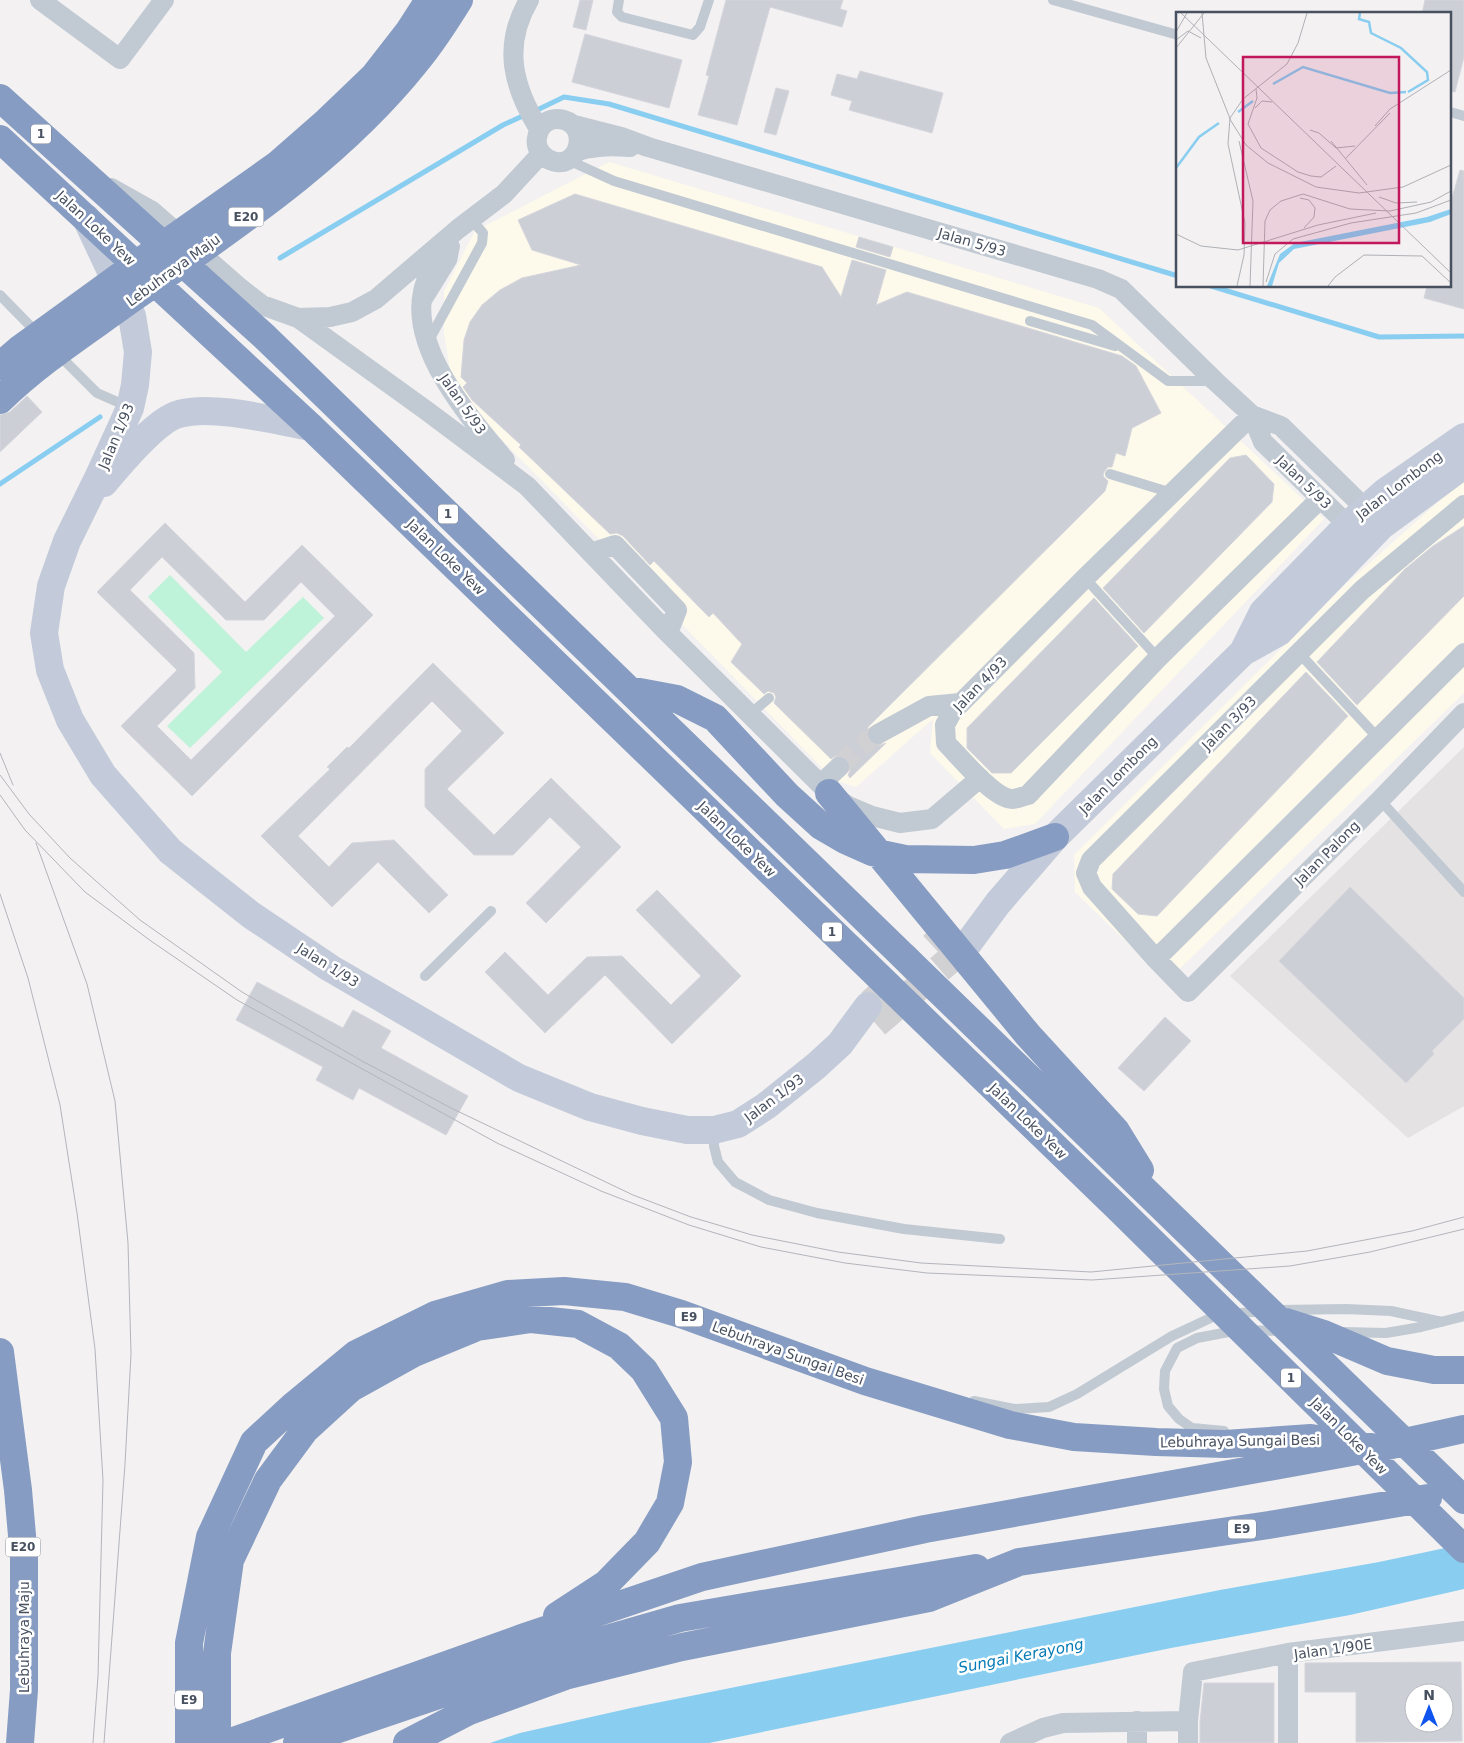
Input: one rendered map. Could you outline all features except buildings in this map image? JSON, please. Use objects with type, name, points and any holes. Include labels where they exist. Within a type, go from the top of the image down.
[{"type":"highway","name":"Lebuhraya Maju","points":[[0,366],[21,348],[277,165],[325,123],[374,76],[409,31],[429,0]]},
{"type":"highway","name":"Lebuhraya Maju","points":[[0,400],[40,365],[276,196],[339,143],[416,63],[459,0]]},
{"type":"highway","name":"1","points":[[0,98],[266,338],[1464,1500]]},
{"type":"highway","name":"Jalan Loke Yew","points":[[0,139],[311,427],[1118,1208],[1464,1549]]},
{"type":"highway","points":[[629,690],[677,699],[715,718],[787,796],[821,826],[845,840],[872,852],[905,859],[974,860],[1005,855],[1055,837]]},
{"type":"highway","points":[[825,789],[1028,1035],[1116,1131],[1164,1207]]},
{"type":"highway","name":"Lebuhraya Sungai Besi","points":[[188,1743],[189,1643],[210,1537],[254,1442],[293,1406],[356,1354],[435,1315],[508,1294],[564,1291],[625,1297],[682,1314],[865,1381],[1010,1425],[1074,1437],[1225,1444],[1311,1438],[1378,1448],[1464,1429]]},
{"type":"highway","points":[[216,1743],[217,1652],[230,1560],[268,1480],[305,1430],[351,1388],[414,1353],[477,1327],[531,1319],[578,1324],[619,1346],[644,1370],[674,1418],[678,1462],[670,1503],[647,1542],[606,1584],[522,1638]]},
{"type":"highway","points":[[1280,1320],[1324,1334],[1387,1361],[1434,1370],[1464,1370]]},
{"type":"highway","name":"Lebuhraya Maju","points":[[0,1352],[18,1490],[24,1558],[24,1690],[20,1743]]},
{"type":"highway","points":[[297,1743],[343,1715],[522,1638],[702,1577],[924,1530],[1378,1448]]},
{"type":"highway","name":"E9","points":[[407,1743],[469,1711],[565,1676],[682,1647],[929,1598],[1019,1562],[1269,1525],[1464,1492]]},
{"type":"highway","points":[[228,1743],[343,1715],[680,1618],[924,1576],[1019,1562]]},
{"type":"street","points":[[40,0],[120,59],[164,0]]},
{"type":"street","points":[[530,6],[514,43],[515,76],[520,93],[541,120]]},
{"type":"street","points":[[563,119],[574,125],[580,138],[561,157],[536,142],[541,120],[563,119]]},
{"type":"street","name":"Jalan 5/93","points":[[574,125],[622,137],[648,147],[1098,279],[1121,289],[1252,415],[1281,426],[1365,525]]},
{"type":"street","name":"Jalan 5/93","points":[[81,170],[152,211],[262,305],[298,318],[330,317],[352,312],[376,299],[504,194],[529,183],[561,157],[591,148],[611,146],[648,147]]},
{"type":"street","name":"Jalan 1/93","points":[[86,218],[132,316],[138,352],[135,385],[130,408],[67,541],[51,586],[44,633],[50,670],[70,720],[103,776],[170,851],[251,914],[330,968],[519,1078],[590,1107],[687,1130],[714,1130],[738,1124],[766,1106],[816,1066],[872,1015]]},
{"type":"street","name":"Jalan 5/93","points":[[460,229],[433,268],[423,291],[422,310],[428,342],[444,380],[466,413],[527,486]]},
{"type":"street","points":[[298,318],[428,411],[527,486],[668,633],[825,789],[856,810],[900,823],[932,819],[980,778]]},
{"type":"street","name":"Jalan 1/93","points":[[81,510],[115,470],[156,428],[178,414],[205,410],[311,427]]},
{"type":"street","name":"Jalan 5/93","points":[[1252,415],[1263,442],[1321,498],[1365,525]]},
{"type":"street","name":"Jalan 4/93","points":[[1252,415],[960,703],[952,712],[945,725],[946,743],[999,795],[1012,799],[1028,795],[1158,658],[1321,498]]},
{"type":"street","name":"Jalan Lombong","points":[[1365,525],[1385,492],[1464,437]]},
{"type":"street","name":"Jalan Lombong","points":[[959,937],[998,903],[1055,837],[1243,652],[1264,612],[1365,525],[1464,465]]},
{"type":"street","name":"Jalan 3/93","points":[[1188,992],[1092,887],[1086,873],[1091,860],[1362,590],[1464,505]]},
{"type":"street","points":[[1156,959],[1464,653]]},
{"type":"street","points":[[878,734],[929,706],[960,703]]},
{"type":"street","name":"Jalan Palong","points":[[1188,992],[1464,713]]},
{"type":"street","points":[[825,789],[839,767]]},
{"type":"street","name":"Jalan 1/90E","points":[[1288,1743],[1288,1653],[1464,1631]]},
{"type":"street","points":[[1188,1743],[1188,1721],[1193,1672],[1288,1653]]},
{"type":"street","points":[[1137,1743],[1138,1721]]},
{"type":"street","points":[[1010,1743],[1043,1728],[1056,1734],[1080,1722],[1188,1721]]},
{"type":"lane","points":[[619,0],[617,12],[622,17],[693,35],[700,27],[709,0]]},
{"type":"lane","points":[[1053,0],[1176,34]]},
{"type":"lane","points":[[561,157],[614,181],[1092,325],[1168,381],[1215,381]]},
{"type":"lane","points":[[428,342],[482,243],[483,233],[460,229]]},
{"type":"lane","points":[[0,295],[97,393],[130,408]]},
{"type":"lane","points":[[1030,321],[1123,348]]},
{"type":"lane","points":[[1110,474],[1172,493]]},
{"type":"lane","points":[[1085,578],[1158,658]]},
{"type":"lane","points":[[1299,653],[1378,738]]},
{"type":"lane","points":[[750,714],[769,698]]},
{"type":"lane","points":[[1380,800],[1464,892]]},
{"type":"lane","points":[[425,976],[491,911]]},
{"type":"lane","points":[[714,1130],[714,1146],[718,1162],[735,1182],[769,1200],[817,1213],[904,1229],[1000,1239]]},
{"type":"lane","points":[[865,1381],[886,1382],[1014,1409],[1048,1407],[1077,1394],[1172,1336],[1217,1315],[1296,1309],[1346,1309],[1391,1311],[1442,1322]]},
{"type":"lane","points":[[1311,1438],[1192,1428],[1179,1419],[1168,1406],[1164,1389],[1165,1371],[1177,1348],[1197,1338],[1239,1330],[1386,1333],[1464,1316]]},
{"type":"shaded area","points":[[609,162],[1099,308],[1324,519],[1035,824],[1004,829],[930,753],[933,719],[856,787],[834,780],[468,405],[451,376],[444,333],[444,291],[475,231]]},
{"type":"shaded area","points":[[1464,479],[1464,693],[1167,981],[1075,892],[1074,855],[1347,583]]},
{"type":"shaded area","points":[[1464,747],[1464,1106],[1408,1138],[1230,976]]},
{"type":"green space","points":[[170,575],[246,652],[303,597],[324,618],[190,748],[167,726],[222,672],[148,597]]},
{"type":"water","name":"Sungai Kerayong","points":[[1464,1544],[1464,1589],[1350,1615],[1171,1648],[709,1743],[490,1743],[520,1733],[631,1708],[1220,1590],[1379,1562]]},
{"type":"waterway","points":[[535,111],[564,97],[609,104],[1176,275]]},
{"type":"waterway","points":[[280,258],[503,125],[527,114]]},
{"type":"waterway","points":[[1218,288],[1379,337],[1464,336]]},
{"type":"waterway","points":[[0,484],[100,417]]},
{"type":"tunnel","points":[[839,767],[858,748],[878,734]]},
{"type":"tunnel","points":[[871,1003],[951,929]]},
{"type":"tunnel","points":[[876,1024],[967,945]]},
{"type":"tram line","points":[[0,753],[13,785]]},
{"type":"tram line","points":[[0,775],[29,814],[70,858],[140,920],[242,992],[362,1061],[451,1108],[633,1195],[691,1217],[752,1235],[838,1252],[921,1263],[1091,1272],[1307,1251],[1412,1231],[1464,1217]]},
{"type":"tram line","points":[[0,795],[25,830],[85,892],[151,941],[237,1000],[497,1143],[601,1191],[689,1225],[761,1247],[845,1263],[927,1273],[1092,1280],[1290,1266],[1370,1252],[1464,1229]]},
{"type":"tram line","points":[[36,843],[87,984],[115,1101],[128,1243],[131,1354],[125,1464],[104,1743]]},
{"type":"tram line","points":[[0,894],[28,978],[60,1105],[95,1349],[103,1480],[98,1676],[93,1743]]}]
